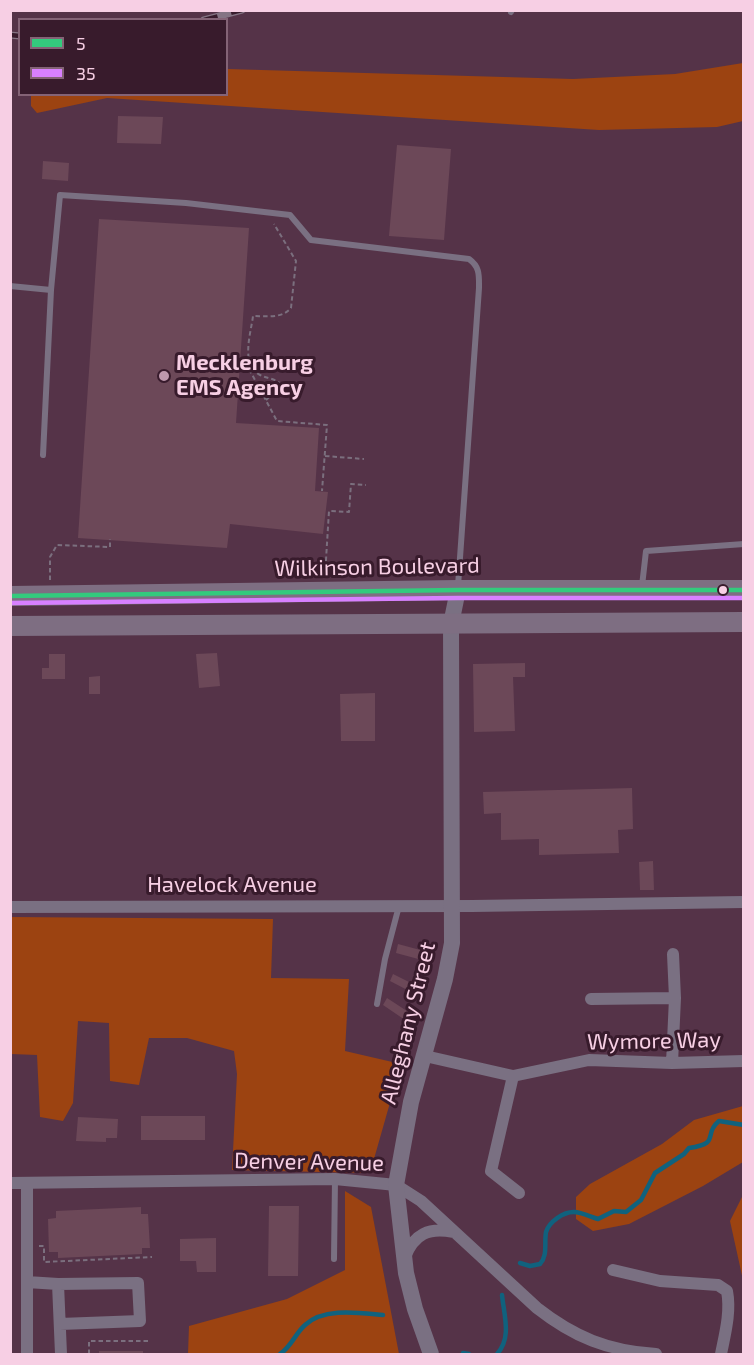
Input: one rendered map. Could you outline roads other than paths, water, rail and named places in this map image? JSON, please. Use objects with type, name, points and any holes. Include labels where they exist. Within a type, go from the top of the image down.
[{"type":"main road","name":"Wilkinson Boulevard","points":[[10,596],[458,590],[744,590]]},
{"type":"main road","points":[[10,626],[744,622]]},
{"type":"street","name":"Alleghany Street","points":[[431,1354],[415,1309],[404,1260],[396,1185],[411,1102],[425,1056],[452,943],[451,624],[458,590]]},
{"type":"street","name":"Havelock Avenue","points":[[10,907],[744,902]]},
{"type":"street","points":[[672,1063],[675,998],[673,954]]},
{"type":"street","points":[[591,999],[675,998]]},
{"type":"street","name":"Wymore Way","points":[[425,1056],[513,1076],[589,1060],[672,1063],[744,1060]]},
{"type":"street","points":[[513,1076],[491,1172],[519,1193]]},
{"type":"street","name":"Denver Avenue","points":[[10,1183],[335,1179],[396,1185],[421,1201],[537,1308],[564,1328],[602,1346],[656,1354]]},
{"type":"street","points":[[27,1183],[27,1354]]},
{"type":"street","points":[[404,1260],[410,1245],[417,1238],[431,1230],[453,1232]]},
{"type":"street","points":[[613,1270],[660,1281],[718,1285],[727,1291],[729,1300],[721,1354]]},
{"type":"street","points":[[27,1282],[138,1283],[140,1321],[60,1324]]},
{"type":"street","points":[[58,1284],[61,1354]]},
{"type":"lane","points":[[43,455],[51,290],[60,195],[186,203],[290,215],[311,240],[469,259],[476,264],[479,273],[479,288],[458,590]]},
{"type":"lane","points":[[10,286],[51,290]]},
{"type":"lane","points":[[642,590],[646,551],[744,544]]},
{"type":"lane","points":[[376,1004],[399,906]]},
{"type":"lane","points":[[334,1259],[335,1179]]},
{"type":"waterway","points":[[520,1263],[530,1266],[540,1264],[545,1253],[546,1232],[550,1225],[566,1213],[575,1212],[598,1219],[614,1211],[626,1212],[641,1200],[655,1173],[684,1154],[689,1148],[709,1141],[712,1130],[719,1121],[744,1125]]},
{"type":"waterway","points":[[497,1354],[502,1348],[506,1334],[502,1295]]},
{"type":"waterway","points":[[280,1354],[298,1332],[313,1319],[332,1313],[383,1315]]},
{"type":"waterway","points":[[463,1353],[469,1354]]},
{"type":"railway","points":[[212,18],[242,10]]},
{"type":"railway","points":[[10,35],[18,36]]},
{"type":"place","name":"Mecklenburg EMS Agency","points":[[164,376]]}]
